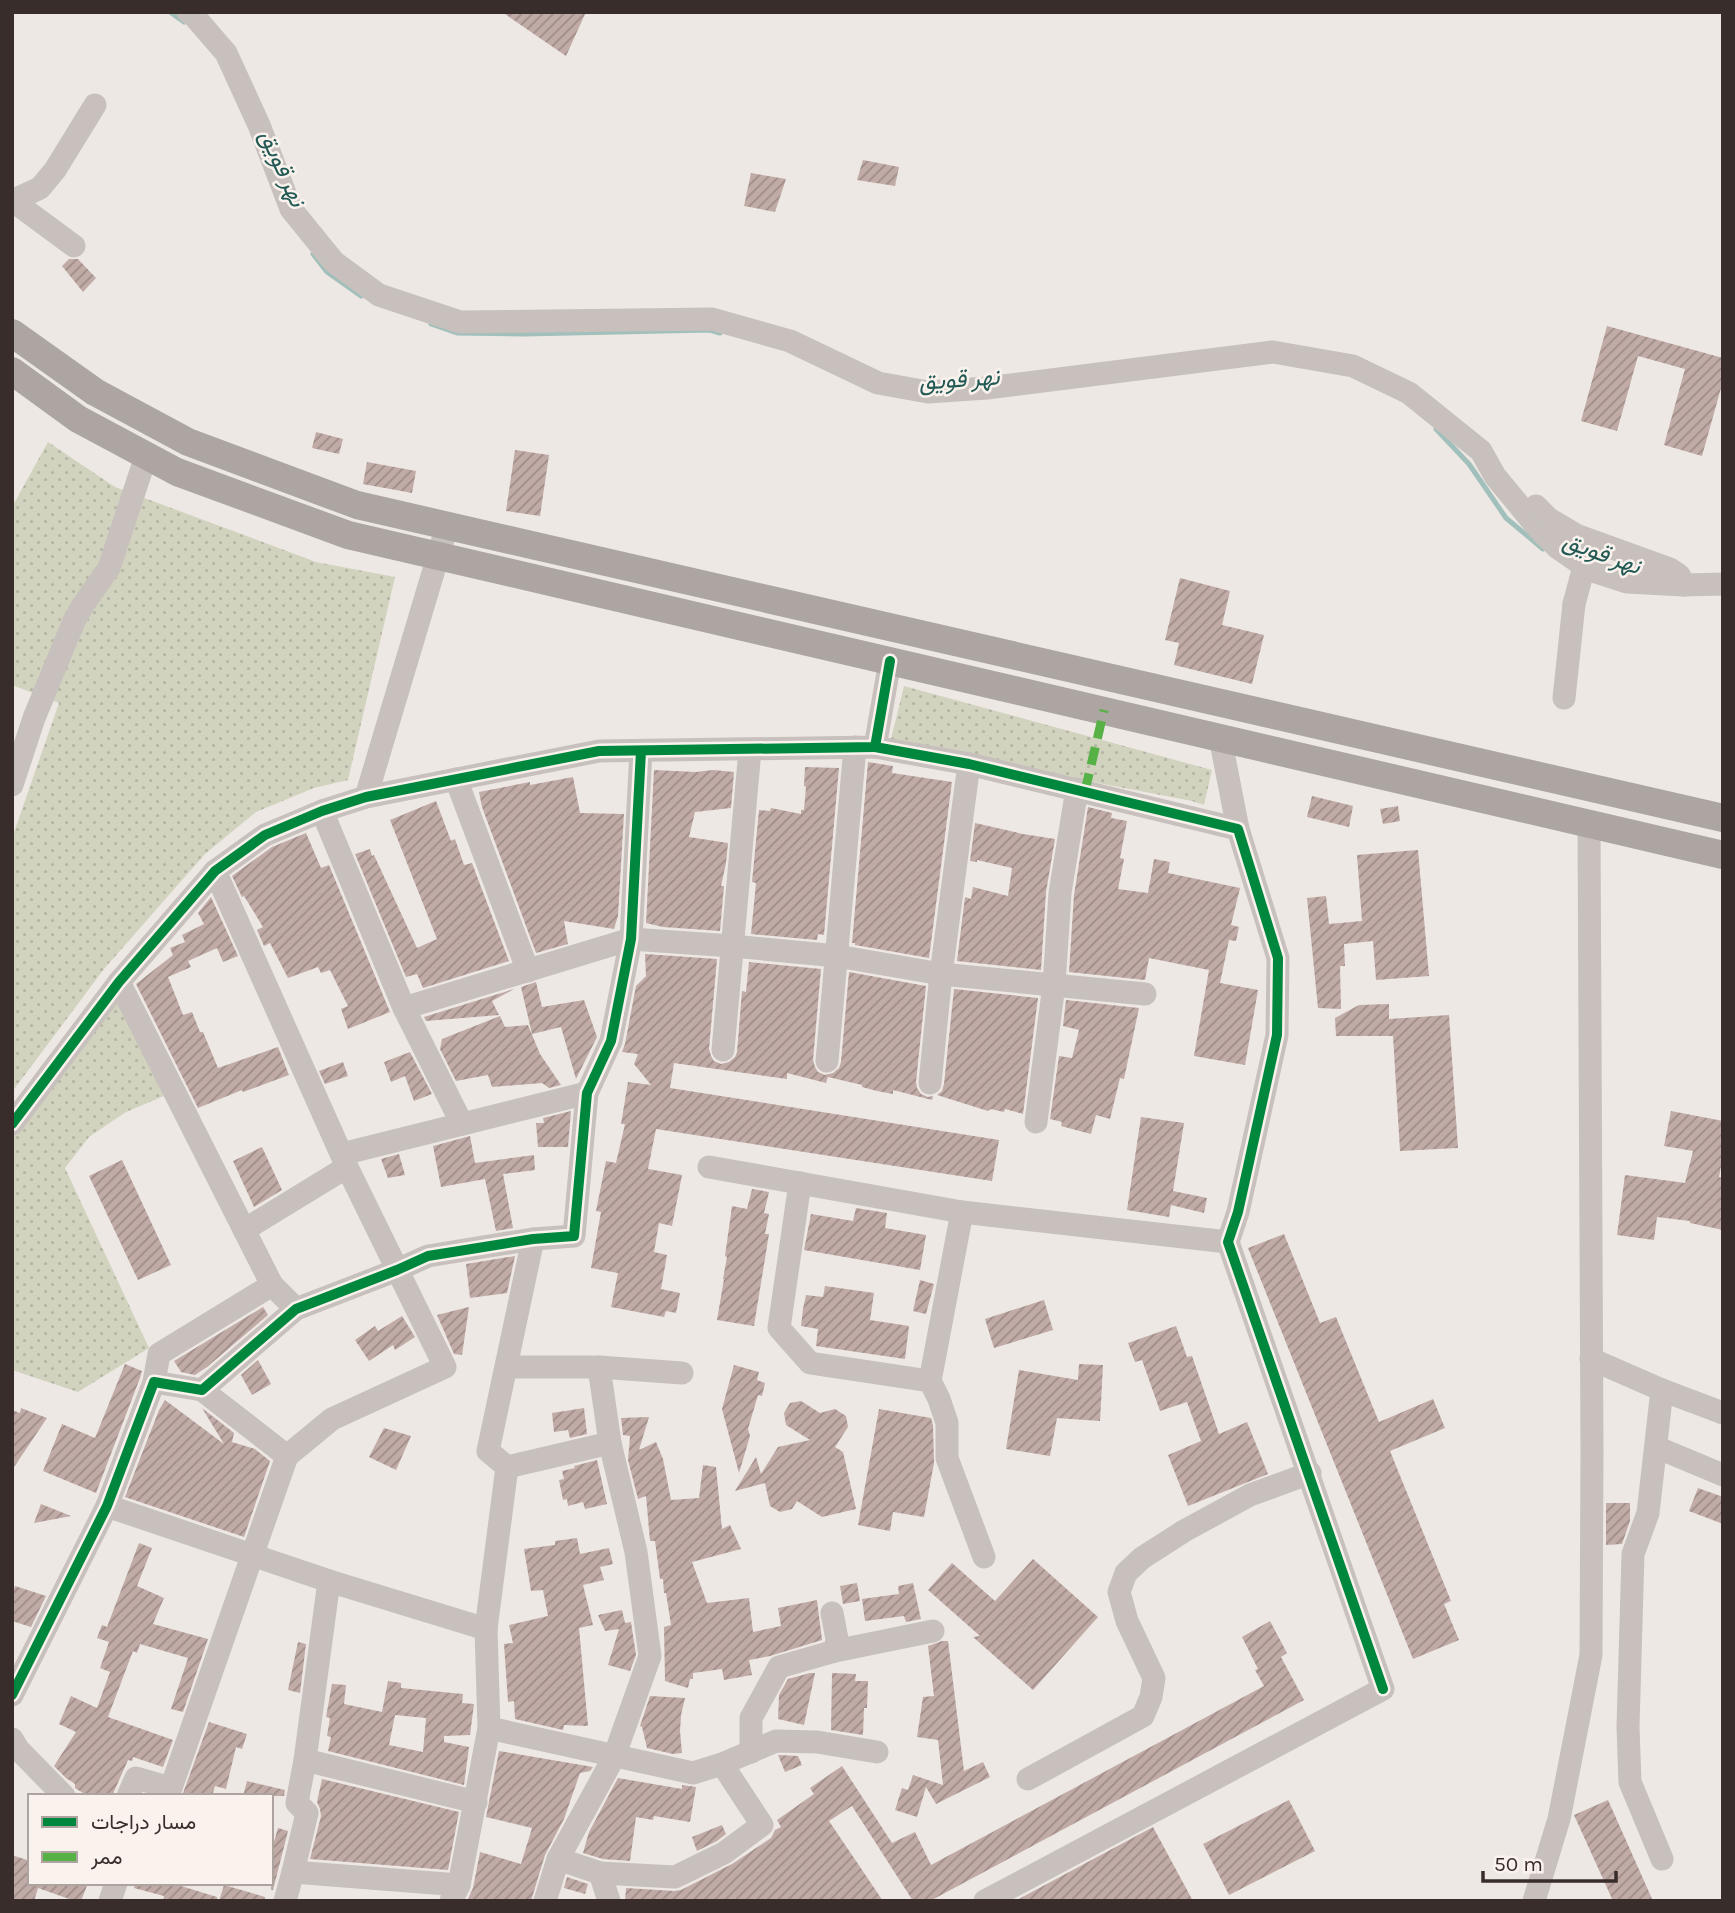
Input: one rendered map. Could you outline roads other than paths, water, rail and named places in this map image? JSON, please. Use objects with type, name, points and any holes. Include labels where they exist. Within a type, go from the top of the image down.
[{"type":"main road","points":[[12,333],[95,392],[188,442],[356,505],[1723,818]]},
{"type":"main road","points":[[12,371],[78,419],[177,472],[348,535],[1723,855]]},
{"type":"main road","points":[[980,681],[987,650]]},
{"type":"street","points":[[188,12],[226,53],[259,125],[291,209],[334,262],[379,295],[460,322],[712,319],[790,341],[878,383],[928,392],[987,388],[1272,352],[1353,366],[1409,393],[1481,451],[1495,476],[1537,527],[1558,548],[1590,570],[1627,582],[1723,584]]},
{"type":"street","points":[[74,246],[12,201],[40,188],[55,170],[95,105]]},
{"type":"street","points":[[12,785],[23,714],[83,605],[108,568],[146,456]]},
{"type":"street","points":[[1495,476],[1520,487],[1541,511],[1562,528],[1670,569],[1679,575],[1684,585]]},
{"type":"street","points":[[366,797],[447,526]]},
{"type":"street","points":[[1564,698],[1574,604],[1591,539]]},
{"type":"street","points":[[827,1061],[837,956],[865,747],[890,661]]},
{"type":"street","points":[[985,1901],[1383,1689],[1228,1242],[1238,1212],[1276,1035],[1278,958],[1238,829],[1220,737]]},
{"type":"street","points":[[12,1124],[119,982],[215,871],[265,835],[322,811],[366,797],[599,751],[865,747],[969,764],[1238,829]]},
{"type":"street","points":[[723,1050],[751,750]]},
{"type":"street","points":[[202,1390],[296,1309],[428,1256],[533,1239],[574,1236],[587,1093],[611,1041],[631,939],[641,751]]},
{"type":"street","points":[[930,1083],[941,974],[969,764]]},
{"type":"street","points":[[456,779],[528,971]]},
{"type":"street","points":[[1036,1122],[1054,985],[1060,893],[1077,789]]},
{"type":"street","points":[[322,811],[404,1008],[462,1124]]},
{"type":"street","points":[[1534,1901],[1559,1819],[1591,1655],[1589,823]]},
{"type":"street","points":[[129,1794],[136,1778],[171,1788],[287,1456],[332,1419],[445,1367],[344,1161],[215,871]]},
{"type":"street","points":[[404,1008],[631,939],[837,956],[941,974],[1145,994]]},
{"type":"street","points":[[119,982],[272,1285],[296,1309]]},
{"type":"street","points":[[244,1230],[344,1161],[462,1124],[587,1093]]},
{"type":"street","points":[[709,1167],[962,1212],[1228,1242]]},
{"type":"street","points":[[800,1183],[779,1328],[810,1363],[930,1381]]},
{"type":"street","points":[[962,1212],[930,1381],[947,1423],[947,1458],[984,1557]]},
{"type":"street","points":[[508,1467],[488,1451],[533,1239]]},
{"type":"street","points":[[12,1695],[107,1506],[154,1382],[159,1354],[272,1285]]},
{"type":"street","points":[[1591,1359],[1723,1413]]},
{"type":"street","points":[[506,1367],[599,1367],[682,1373]]},
{"type":"street","points":[[545,1901],[558,1859],[614,1756],[650,1656],[636,1552],[610,1443],[599,1367]]},
{"type":"street","points":[[154,1382],[202,1390],[287,1456]]},
{"type":"street","points":[[1662,1390],[1648,1513],[1633,1554],[1628,1727],[1630,1782],[1662,1859]]},
{"type":"street","points":[[508,1467],[610,1443]]},
{"type":"street","points":[[1656,1447],[1723,1475]]},
{"type":"street","points":[[293,1872],[455,1893],[476,1802],[489,1728],[486,1629],[508,1467]]},
{"type":"street","points":[[1028,1779],[1143,1716],[1151,1697],[1154,1678],[1127,1621],[1119,1592],[1126,1573],[1142,1558],[1184,1531],[1250,1495],[1310,1474]]},
{"type":"street","points":[[107,1506],[251,1556],[486,1629]]},
{"type":"street","points":[[285,1901],[307,1813],[297,1803],[306,1760],[329,1581]]},
{"type":"street","points":[[832,1613],[835,1651]]},
{"type":"street","points":[[751,1752],[751,1718],[779,1667],[835,1651],[933,1631]]},
{"type":"street","points":[[489,1728],[693,1773],[776,1741],[817,1742],[877,1752]]},
{"type":"street","points":[[12,1739],[18,1749],[62,1794]]},
{"type":"street","points":[[306,1760],[476,1802]]},
{"type":"street","points":[[558,1859],[600,1872],[675,1877],[724,1853],[762,1825],[722,1764]]},
{"type":"street","points":[[600,1872],[609,1901]]},
{"type":"waterway","name":"نهر قويق","points":[[170,12],[184,22]]},
{"type":"waterway","name":"نهر قويق","points":[[313,254],[327,272],[361,296]]},
{"type":"waterway","name":"نهر قويق","points":[[431,324],[457,333],[710,330],[720,333]]},
{"type":"waterway","name":"نهر قويق","points":[[1436,429],[1469,464],[1506,518],[1543,549]]}]
